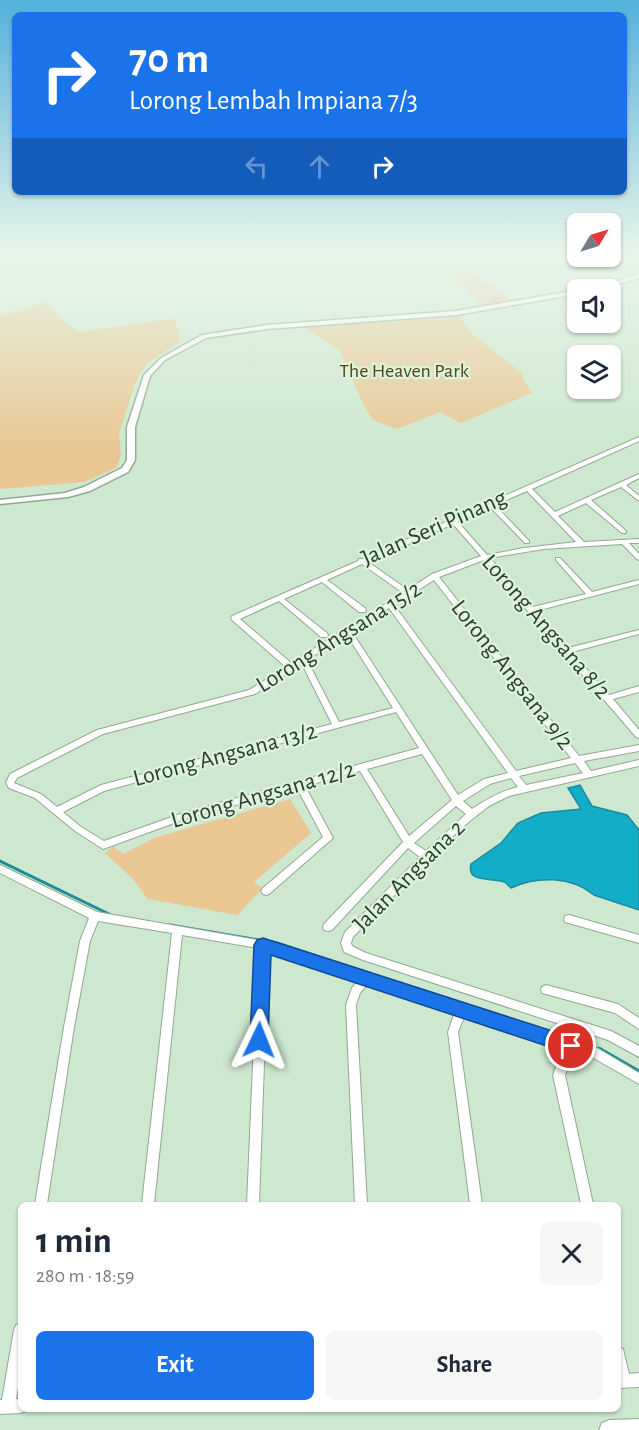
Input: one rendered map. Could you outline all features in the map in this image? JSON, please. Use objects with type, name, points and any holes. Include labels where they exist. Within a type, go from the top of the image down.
[{"type":"main road","points":[[0,502],[65,495],[97,484],[125,470],[131,460],[130,427],[147,375],[163,359],[204,336],[222,332],[366,320]]},
{"type":"main road","points":[[609,1430],[639,1429]]},
{"type":"street","name":"Jalan Seri Pinang","points":[[364,562],[283,601],[239,620],[235,618],[639,441]]},
{"type":"street","points":[[554,515],[639,476]]},
{"type":"street","points":[[621,484],[639,499]]},
{"type":"street","name":"Jalan Seri Pinang","points":[[455,522],[529,489]]},
{"type":"street","points":[[529,489],[583,545]]},
{"type":"street","points":[[587,500],[624,532]]},
{"type":"street","points":[[493,507],[527,542]]},
{"type":"street","name":"Lorong Angsana 8/2","points":[[455,522],[639,735]]},
{"type":"street","name":"Lorong Angsana 15/2","points":[[57,811],[38,796],[12,786],[10,778],[100,732],[252,692],[349,633],[435,576],[485,557],[639,540]]},
{"type":"street","points":[[622,542],[639,558]]},
{"type":"street","points":[[558,559],[591,595]]},
{"type":"street","points":[[364,562],[408,594]]},
{"type":"street","name":"Lorong Angsana 9/2","points":[[435,576],[589,774]]},
{"type":"street","points":[[326,582],[362,610]]},
{"type":"street","points":[[531,610],[639,582]]},
{"type":"street","points":[[283,601],[324,636]]},
{"type":"street","points":[[391,606],[524,789]]},
{"type":"street","points":[[239,620],[292,669]]},
{"type":"street","points":[[567,651],[639,632]]},
{"type":"street","points":[[349,633],[457,801],[471,813]]},
{"type":"street","points":[[304,661],[337,725]]},
{"type":"street","points":[[607,698],[639,688]]},
{"type":"street","name":"Lorong Angsana 13/2","points":[[57,811],[101,788],[398,709]]},
{"type":"street","points":[[328,927],[409,844],[457,801],[487,781],[578,759],[639,748]]},
{"type":"street","name":"Lorong Angsana 12/2","points":[[57,811],[87,836],[103,845],[186,814],[424,750]]},
{"type":"street","name":"Jalan Angsana 2","points":[[639,763],[524,789],[495,798],[471,813],[426,856],[349,935],[346,943],[348,949],[363,956],[611,1036],[639,1052]]},
{"type":"street","points":[[362,767],[409,844],[426,856]]},
{"type":"street","points":[[266,891],[328,838],[300,785]]},
{"type":"street","points":[[0,868],[95,916],[177,932],[263,945],[602,1056],[639,1079]]},
{"type":"street","points":[[41,1202],[85,941],[95,916]]},
{"type":"street","points":[[569,919],[639,939]]},
{"type":"street","points":[[148,1202],[177,932]]},
{"type":"street","points":[[253,1202],[263,945]]},
{"type":"street","points":[[361,1202],[351,1005],[356,991],[366,979]]},
{"type":"street","points":[[546,990],[618,1009],[639,1024]]},
{"type":"street","points":[[461,1011],[453,1032],[476,1202]]},
{"type":"street","points":[[578,1025],[571,1046],[561,1064],[559,1075],[586,1202]]},
{"type":"street","points":[[10,1406],[18,1351]]},
{"type":"street","points":[[621,1381],[639,1380]]},
{"type":"green space","points":[[0,320],[62,320],[79,332],[175,320],[180,342],[147,363],[135,383],[119,433],[121,455],[116,468],[84,482],[0,489]]},
{"type":"green space","name":"The Heaven Park","points":[[397,320],[461,320],[470,332],[523,374],[523,379],[532,393],[461,423],[440,412],[397,429],[373,420],[364,406],[339,349],[303,327]]},
{"type":"green space","points":[[290,799],[311,833],[254,882],[262,888],[238,915],[148,899],[132,878],[105,853],[113,847],[123,854],[157,837]]},
{"type":"water","points":[[580,785],[592,806],[627,815],[639,830],[639,910],[594,895],[575,884],[564,881],[532,881],[511,888],[504,882],[472,875],[471,864],[501,843],[518,823],[541,813],[581,809],[568,788]]},
{"type":"waterway","points":[[0,861],[111,915]]},
{"type":"waterway","points":[[170,925],[277,943],[562,1036]]},
{"type":"waterway","points":[[599,1048],[639,1071]]},
{"type":"route","points":[[259,1040],[263,945],[571,1046]]}]
